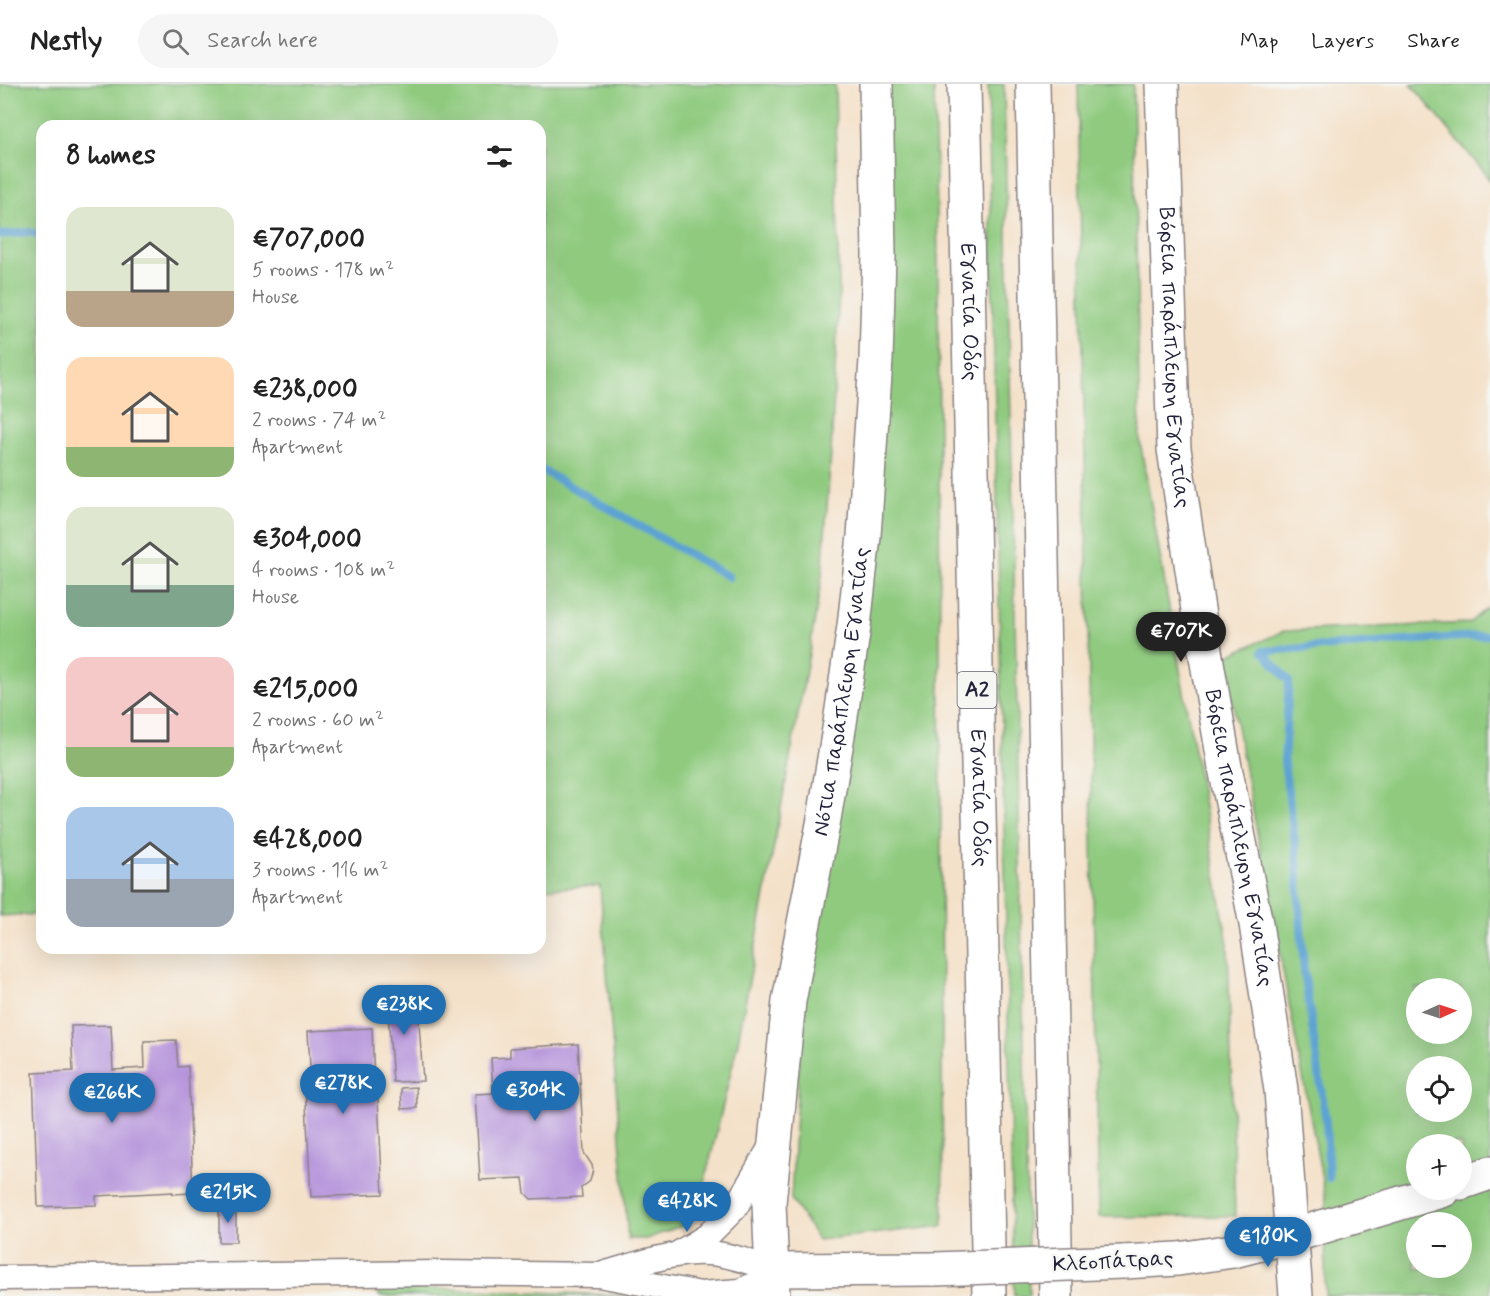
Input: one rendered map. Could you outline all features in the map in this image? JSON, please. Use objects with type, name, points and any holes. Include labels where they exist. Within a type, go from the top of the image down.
[{"type":"main road","name":"Νότια παράπλευρη Εγνατίας","points":[[772,1283],[769,1203],[789,1001],[838,734],[854,626],[864,536],[876,360],[879,267],[876,84]]},
{"type":"main road","name":"Εγνατία Οδός","points":[[964,84],[989,1296]]},
{"type":"main road","points":[[1033,84],[1056,1296]]},
{"type":"main road","name":"Βόρεια παράπλευρη Εγνατίας","points":[[1162,84],[1174,449],[1201,627],[1225,767],[1256,924],[1281,1090],[1296,1296]]},
{"type":"main road","points":[[1472,1179],[1490,1173]]},
{"type":"main road","name":"Κλεοπάτρας","points":[[772,1283],[935,1269],[1123,1262],[1189,1257],[1233,1251],[1292,1236],[1411,1200]]},
{"type":"street","points":[[674,1257],[707,1236],[735,1208],[774,1141]]},
{"type":"street","points":[[599,1275],[688,1254],[716,1254],[744,1259],[772,1283]]},
{"type":"street","points":[[0,1278],[440,1273],[599,1275],[703,1295],[740,1291],[758,1283],[772,1283]]},
{"type":"green space","points":[[0,84],[835,84],[839,292],[822,576],[738,1042],[704,1185],[696,1211],[687,1224],[646,1239],[628,1239],[600,886],[546,889],[546,120],[36,120],[36,914],[0,916]]},
{"type":"green space","points":[[885,84],[934,84],[938,259],[943,1226],[818,1240],[791,1199],[804,975],[859,658]]},
{"type":"green space","points":[[988,84],[1004,84],[1029,1296],[1014,1296]]},
{"type":"green space","points":[[1078,84],[1133,84],[1140,441],[1228,944],[1235,1216],[1099,1217]]},
{"type":"green space","points":[[1411,84],[1490,84],[1490,181],[1484,172]]},
{"type":"green space","points":[[1490,605],[1490,1296],[1325,1296],[1326,1200],[1224,657],[1284,631],[1469,623]]},
{"type":"green space","points":[[378,1287],[654,1296],[379,1296]]},
{"type":"building","points":[[386,986],[397,986],[398,995],[417,993],[423,1081],[393,1082]]},
{"type":"building","points":[[111,1025],[113,1070],[145,1068],[144,1041],[176,1040],[178,1067],[188,1066],[193,1193],[96,1196],[96,1205],[38,1207],[33,1073],[73,1071],[71,1026]]},
{"type":"building","points":[[372,1028],[383,1194],[311,1197],[305,1085],[311,1085],[308,1031]]},
{"type":"building","points":[[578,1044],[584,1153],[593,1170],[590,1181],[581,1188],[582,1197],[531,1199],[525,1193],[523,1178],[480,1180],[475,1094],[493,1093],[491,1058],[510,1057],[510,1048]]},
{"type":"building","points":[[416,1087],[417,1108],[402,1109],[401,1088]]},
{"type":"building","points":[[219,1207],[236,1207],[236,1242],[219,1242]]},
{"type":"waterway","points":[[0,235],[29,232],[36,234]]},
{"type":"waterway","points":[[546,472],[729,577]]},
{"type":"waterway","points":[[1263,651],[1490,635]]},
{"type":"waterway","points":[[1263,651],[1289,681],[1284,762],[1296,849],[1304,971],[1326,1122],[1329,1178]]}]
